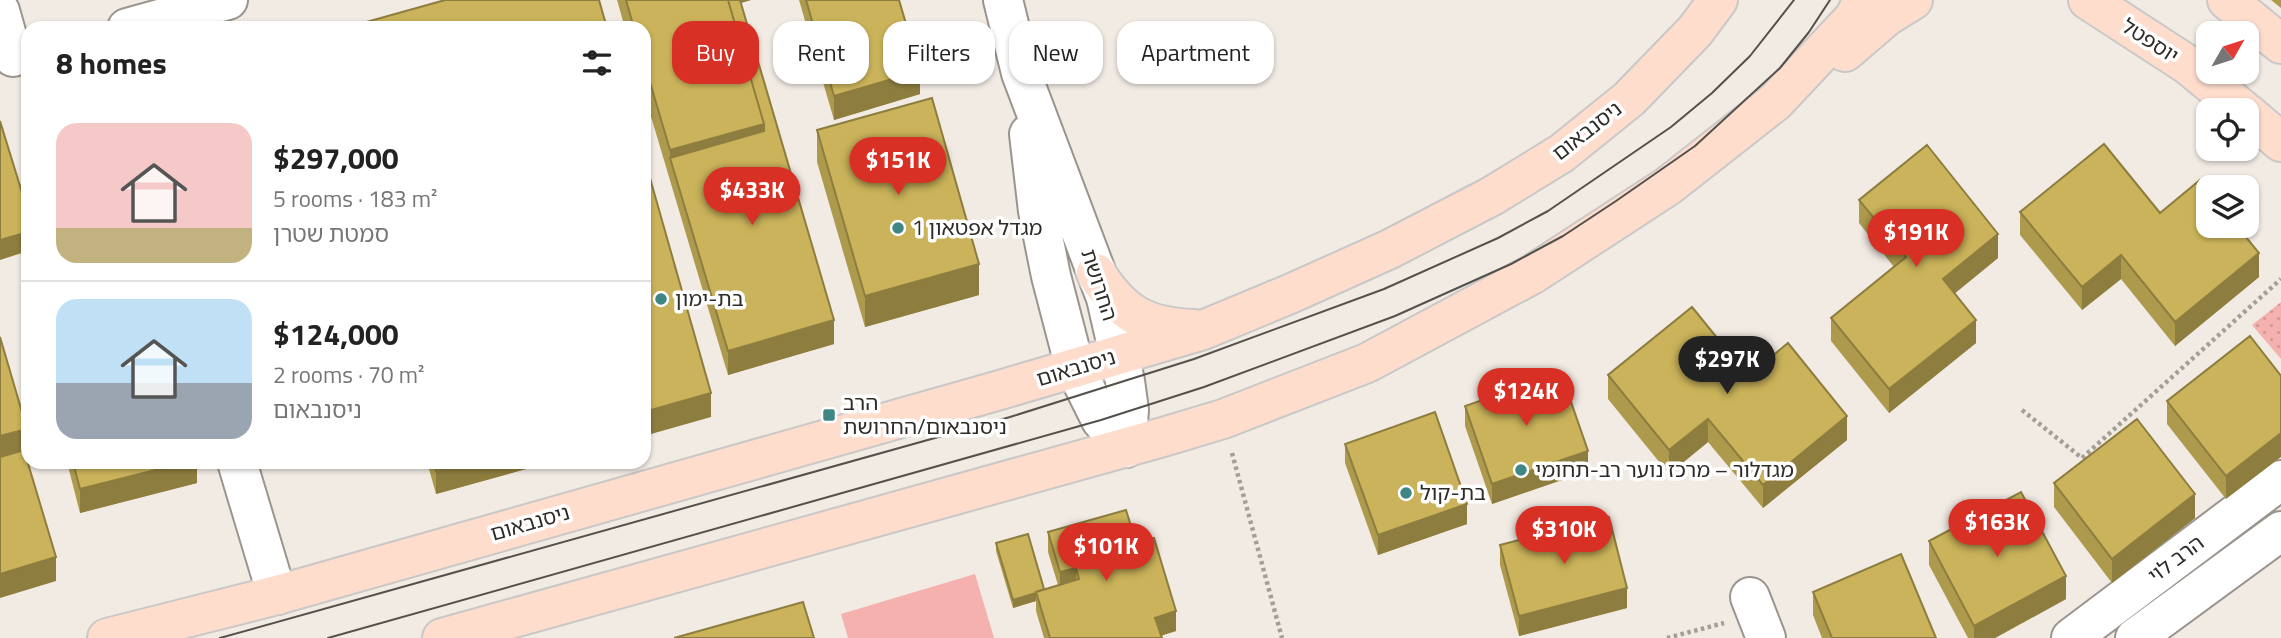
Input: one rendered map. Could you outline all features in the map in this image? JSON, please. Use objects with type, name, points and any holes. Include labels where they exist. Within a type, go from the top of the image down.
[{"type":"main road","name":"ניסנבאום","points":[[107,638],[277,595],[1203,330],[1390,248],[1492,196],[1562,153],[1629,99],[1695,31],[1718,0]]},
{"type":"main road","points":[[1775,102],[1854,18],[1863,0]]},
{"type":"main road","points":[[442,638],[1126,448],[1223,419],[1367,363],[1533,274],[1668,186],[1775,102],[1850,49],[1887,16],[1913,0]]},
{"type":"main road","points":[[2227,0],[2281,44]]},
{"type":"main road","name":"יוספטל","points":[[2085,1],[2188,65],[2228,98]]},
{"type":"main road","name":"יוספטל","points":[[2259,124],[2281,142]]},
{"type":"main road","points":[[1096,274],[1110,294],[1134,316],[1164,326],[1203,330]]},
{"type":"street","points":[[152,21],[228,0]]},
{"type":"street","name":"החרושת","points":[[1003,0],[1009,24]]},
{"type":"street","points":[[0,11],[14,57]]},
{"type":"street","name":"החרושת","points":[[1022,84],[1038,211],[1051,276],[1075,368],[1101,419],[1126,448]]},
{"type":"street","name":"החרושת","points":[[1025,84],[1106,298],[1120,355],[1129,410],[1126,448]]},
{"type":"street","points":[[239,469],[277,595]]},
{"type":"street","name":"הרב לוי","points":[[2071,638],[2281,480]]},
{"type":"street","name":"הרב לוי","points":[[2135,638],[2281,531]]},
{"type":"path","points":[[2022,410],[2081,458],[2281,279]]},
{"type":"path","points":[[1223,419],[1282,638]]},
{"type":"path","points":[[1667,638],[1757,616]]},
{"type":"shaded area","points":[[2281,302],[2281,359],[2252,325]]},
{"type":"shaded area","points":[[975,574],[994,638],[848,638],[841,614]]},
{"type":"building","points":[[445,0],[599,0],[605,21],[370,21]]},
{"type":"building","points":[[626,0],[728,0],[734,21],[672,21],[672,84],[752,84],[764,124],[670,150],[651,86],[651,21],[632,21]]},
{"type":"building","points":[[728,0],[740,0],[746,21],[734,21]]},
{"type":"building","points":[[806,0],[899,0],[905,21],[883,21],[883,82],[834,96],[830,84],[869,84],[869,21],[812,21]]},
{"type":"building","points":[[759,65],[834,320],[728,351],[670,158],[764,131],[752,84],[759,84]]},
{"type":"building","name":"מגדל אפטאון 1","points":[[932,98],[979,264],[865,296],[817,130]]},
{"type":"building","points":[[0,121],[21,189],[21,234],[0,240]]},
{"type":"building","points":[[2104,144],[2160,213],[2196,183],[2196,238],[2247,238],[2259,253],[2175,322],[2121,255],[2082,287],[2020,212]]},
{"type":"building","points":[[1927,145],[1998,234],[1943,279],[1976,320],[1889,389],[1831,318],[1906,257],[1859,200]]},
{"type":"building","name":"בת-ימון","points":[[651,182],[711,393],[651,410]]},
{"type":"building","points":[[1692,307],[1748,376],[1788,343],[1847,416],[1763,485],[1708,419],[1669,450],[1608,375]]},
{"type":"building","points":[[2250,336],[2281,376],[2281,433],[2226,476],[2167,401]]},
{"type":"building","points":[[0,337],[21,409],[21,431],[0,436]]},
{"type":"building","points":[[1561,373],[1588,451],[1492,484],[1465,406]]},
{"type":"building","name":"בת-קול","points":[[1435,412],[1467,504],[1378,535],[1345,444]]},
{"type":"building","points":[[2137,419],[2195,494],[2112,559],[2054,483]]},
{"type":"building","points":[[21,451],[21,469],[30,469],[56,557],[0,574],[0,457]]},
{"type":"building","points":[[75,469],[159,469],[80,489]]},
{"type":"building","points":[[2021,492],[2066,576],[1974,626],[1929,541]]},
{"type":"building","points":[[1126,510],[1136,542],[1154,538],[1176,611],[1155,618],[1162,638],[1050,638],[1036,592],[1079,579],[1076,568],[1060,572],[1048,532]]},
{"type":"building","points":[[1609,517],[1627,588],[1519,616],[1500,545]]},
{"type":"building","points":[[1028,534],[1044,589],[1013,600],[996,543]]},
{"type":"building","points":[[1901,554],[1936,638],[1832,638],[1813,592]]},
{"type":"building","points":[[803,602],[814,638],[674,638]]},
{"type":"tram line","points":[[220,638],[1010,417],[1194,359],[1384,289],[1498,238],[1548,211],[1671,127],[1712,93],[1750,56],[1794,0]]},
{"type":"tram line","points":[[328,638],[1101,420],[1204,387],[1395,316],[1511,264],[1563,236],[1695,146],[1780,68],[1830,0]]},
{"type":"place","name":"מגדל אפטאון 1","points":[[898,228]]},
{"type":"place","name":"בת-ימון","points":[[661,299]]},
{"type":"place","name":"הרב ניסנבאום/החרושת","points":[[829,415]]},
{"type":"place","name":"מגדלור – מרכז נוער רב-תחומי","points":[[1521,470]]},
{"type":"place","name":"בת-קול","points":[[1406,493]]}]
